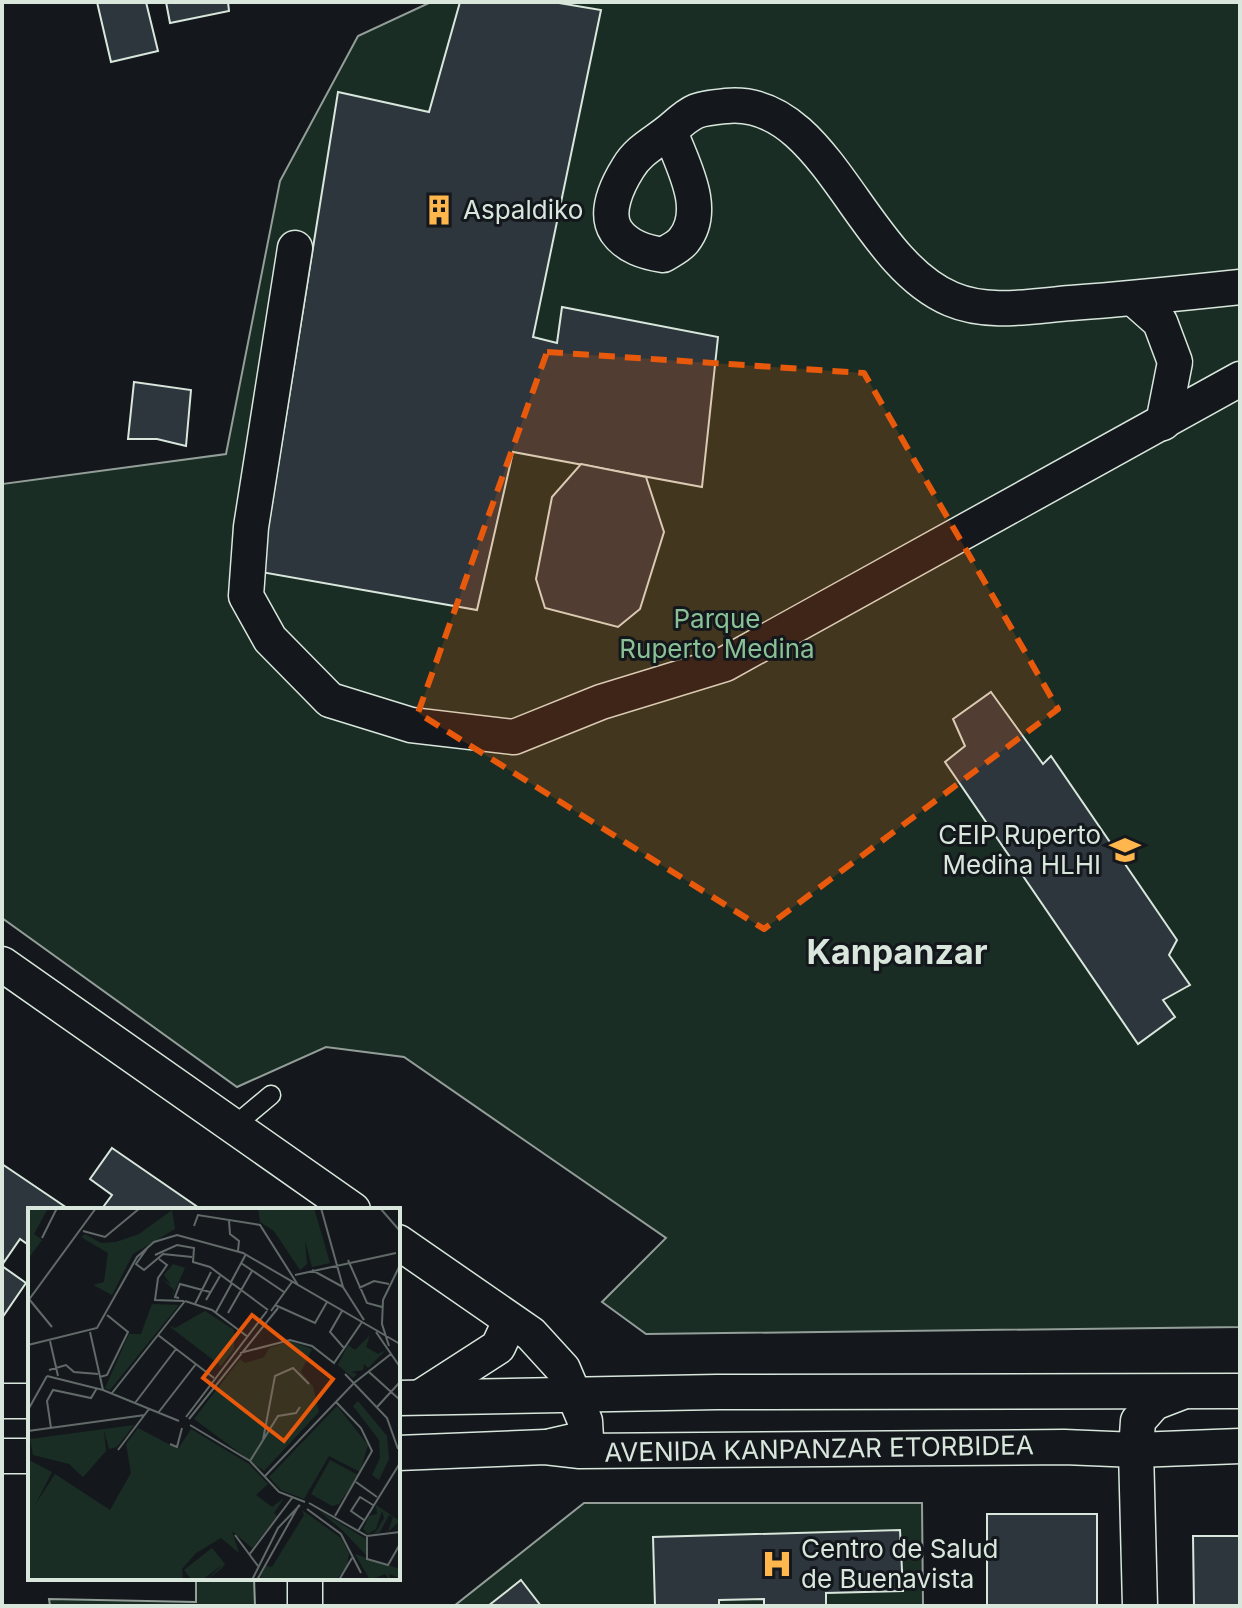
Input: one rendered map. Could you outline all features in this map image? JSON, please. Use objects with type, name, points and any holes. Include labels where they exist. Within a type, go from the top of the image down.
[{"type":"street","points":[[670,131],[687,113],[701,109],[746,104],[777,115],[805,136],[887,249],[917,280],[952,300],[992,309],[1134,299],[1240,287]]},
{"type":"street","points":[[295,248],[251,527],[246,596],[270,639],[330,700],[411,725],[514,737],[601,702],[725,664],[1240,379]]},
{"type":"street","points":[[1134,299],[1160,322],[1175,362],[1163,423]]},
{"type":"street","points":[[2,964],[350,1208]]},
{"type":"street","points":[[400,1243],[531,1334],[563,1369],[585,1421],[586,1438],[545,1447]]},
{"type":"street","points":[[408,1398],[498,1347],[510,1321]]},
{"type":"street","points":[[1140,1606],[1138,1421],[1154,1403],[1184,1391]]},
{"type":"street","name":"AVENIDA KANPANZAR ETORBIDEA","points":[[408,1398],[717,1392],[1240,1391]]},
{"type":"street","points":[[2,1401],[28,1401]]},
{"type":"street","name":"AVENIDA KANPANZAR ETORBIDEA","points":[[400,1453],[545,1447],[580,1451],[1064,1447],[1136,1450],[1240,1446]]},
{"type":"street","points":[[2,1456],[28,1456]]},
{"type":"street","points":[[305,1580],[305,1606]]},
{"type":"lane","points":[[234,1126],[271,1095]]},
{"type":"highlighted area","points":[[547,352],[864,373],[1058,709],[764,929],[418,713]]},
{"type":"green space","name":"Parque Ruperto Medina","points":[[431,2],[1240,2],[1240,1327],[646,1334],[602,1302],[666,1238],[404,1057],[326,1047],[237,1087],[2,918],[2,484],[226,454],[280,181],[358,36]]},
{"type":"green space","points":[[584,1503],[922,1503],[923,1606],[454,1606]]},
{"type":"green space","points":[[196,1580],[254,1580],[255,1606],[50,1606],[49,1599],[196,1602]]},
{"type":"building","points":[[97,2],[146,2],[158,51],[111,62]]},
{"type":"building","points":[[166,2],[228,2],[229,11],[170,23]]},
{"type":"building","name":"Aspaldiko","points":[[460,2],[553,2],[601,10],[533,337],[557,343],[562,307],[718,337],[702,487],[513,452],[477,610],[261,572],[338,92],[429,112]]},
{"type":"building","points":[[134,382],[191,390],[186,446],[157,439],[128,439]]},
{"type":"building","points":[[581,464],[646,477],[664,532],[640,609],[618,627],[545,608],[536,579],[552,497]]},
{"type":"building","points":[[991,692],[1043,764],[1051,756],[1177,940],[1169,955],[1190,985],[1163,1000],[1175,1017],[1138,1044],[945,762],[965,746],[953,719]]},
{"type":"building","points":[[112,1148],[199,1208],[102,1208],[112,1195],[90,1179]]},
{"type":"building","points":[[2,1164],[67,1208],[28,1208],[28,1245],[20,1239],[2,1265]]},
{"type":"building","points":[[2,1266],[26,1283],[2,1318]]},
{"type":"building","points":[[987,1514],[1097,1514],[1097,1606],[987,1606]]},
{"type":"building","name":"Centro de Salud de Buenavista","points":[[900,1530],[903,1591],[826,1593],[826,1606],[764,1606],[764,1599],[719,1600],[719,1606],[655,1606],[653,1537]]},
{"type":"building","points":[[1193,1536],[1240,1536],[1240,1606],[1194,1606]]},
{"type":"building","points":[[521,1580],[541,1606],[488,1606]]},
{"type":"place","name":"Aspaldiko","points":[[439,210]]},
{"type":"place","name":"CEIP Ruperto Medina HLHI","points":[[1125,850]]},
{"type":"place","name":"Centro de Salud de Buenavista","points":[[777,1564]]},
{"type":"district","name":"Kanpanzar","points":[[897,952]]}]
